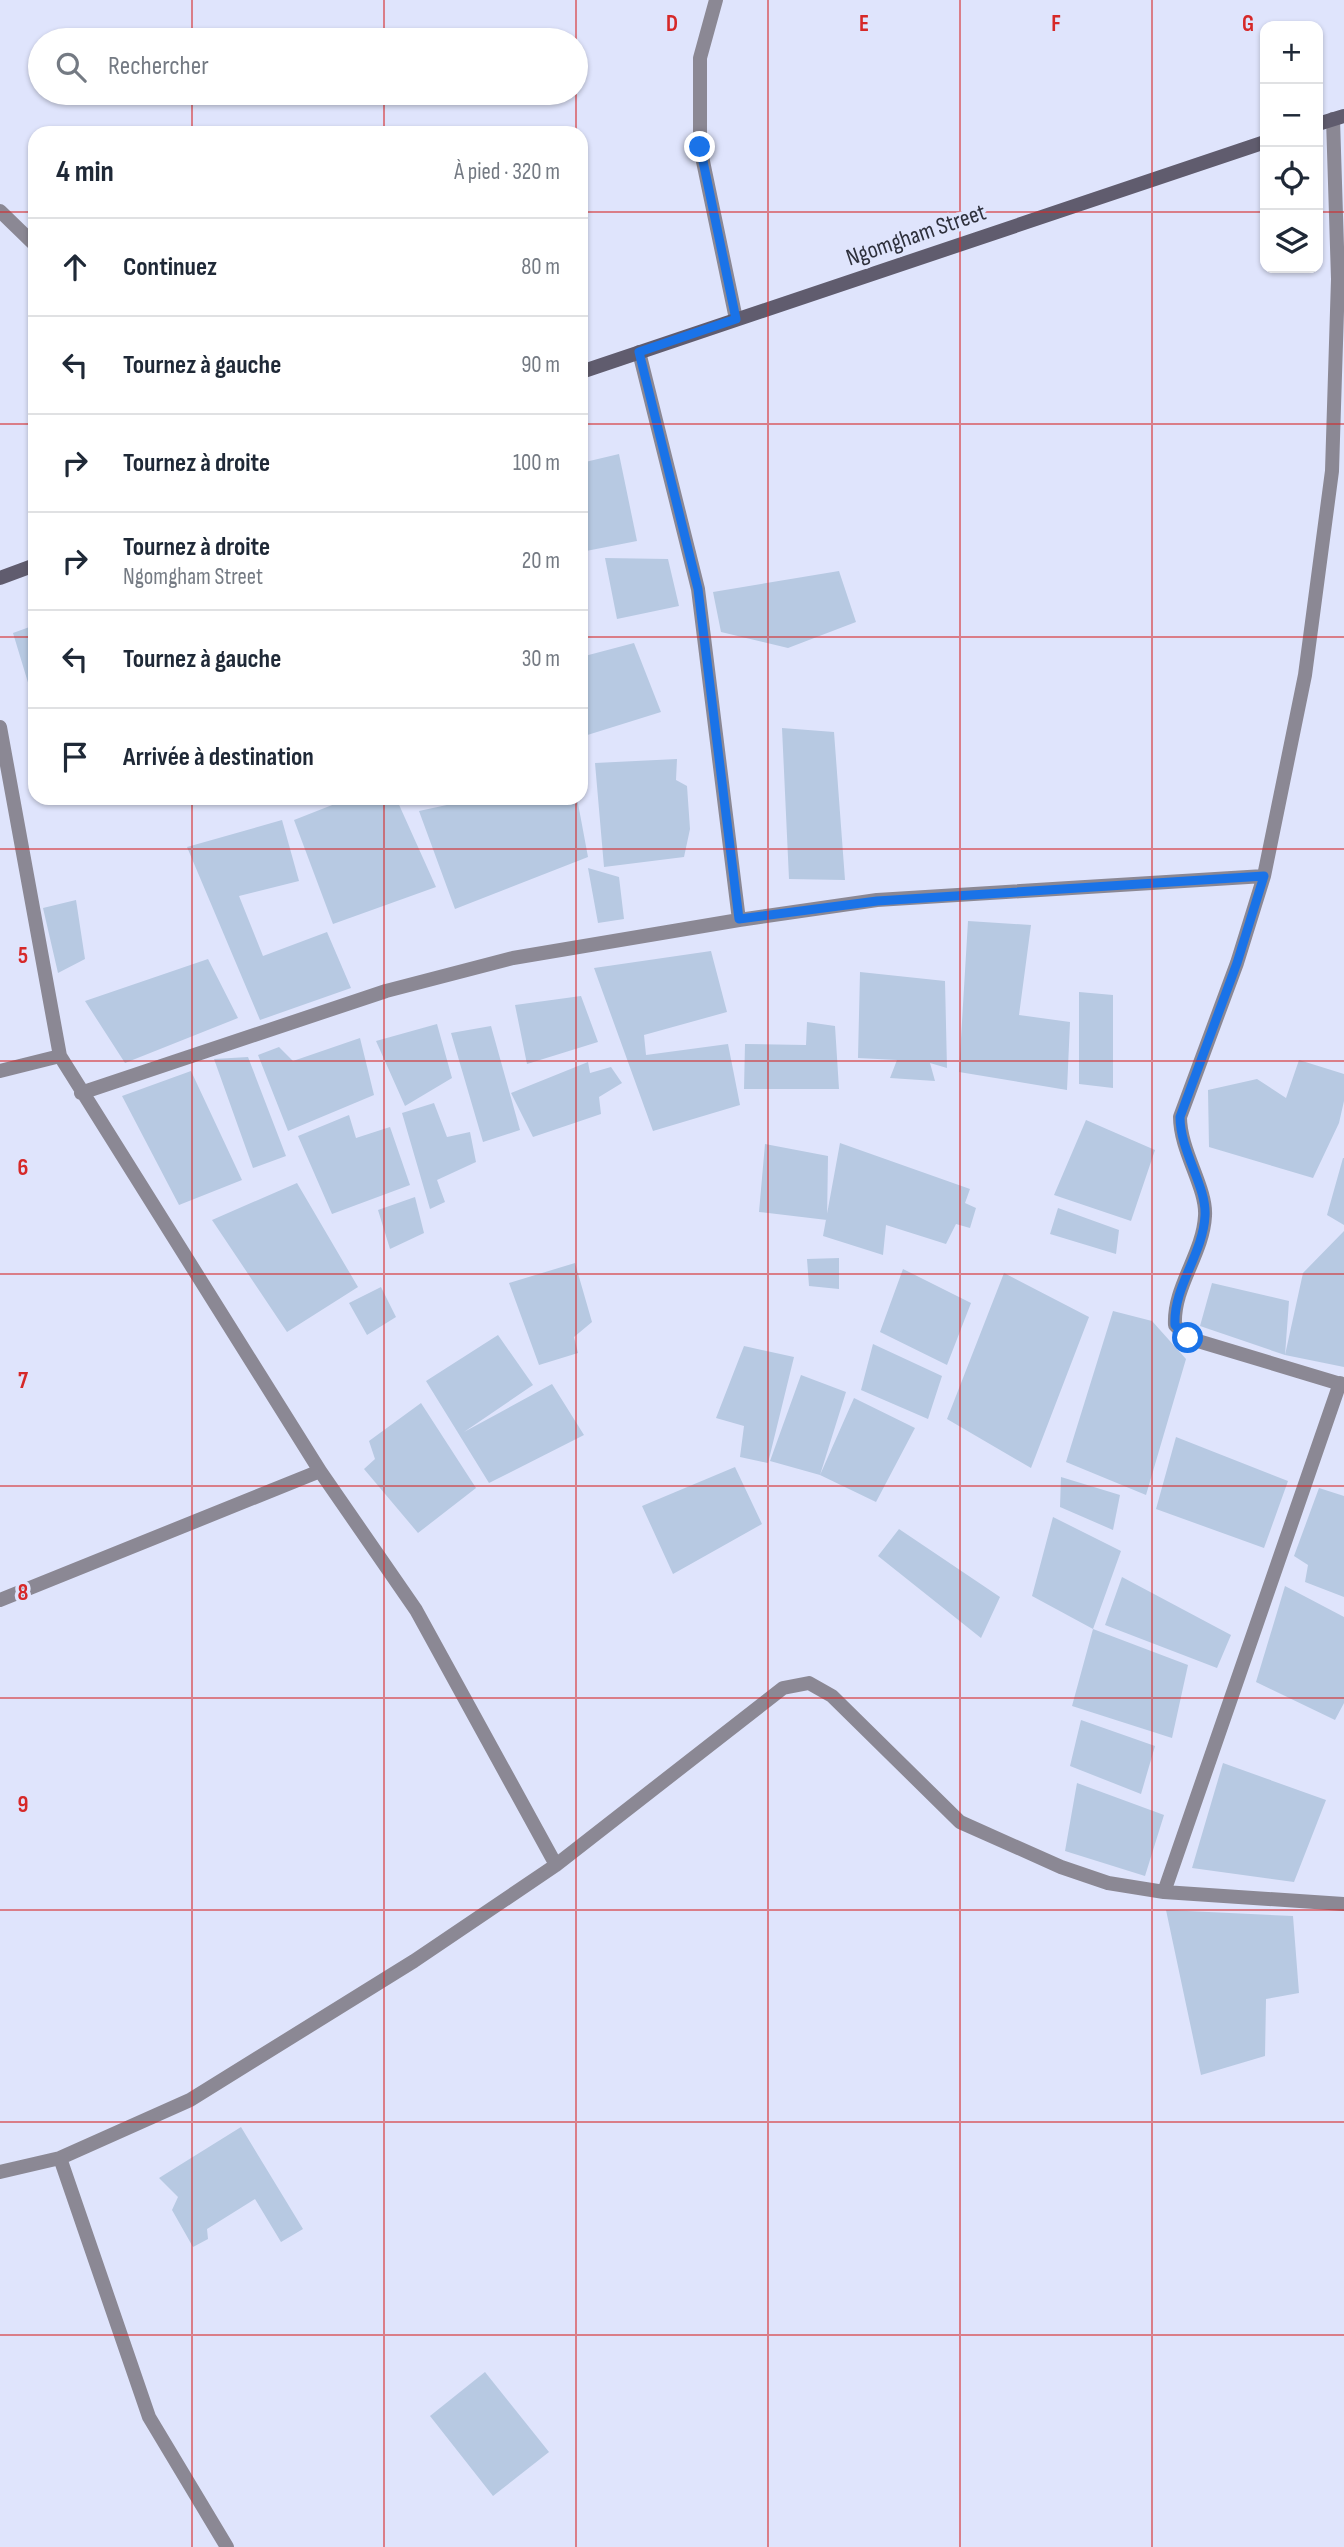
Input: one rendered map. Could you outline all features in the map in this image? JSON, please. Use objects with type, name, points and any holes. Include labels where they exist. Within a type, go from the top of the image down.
[{"type":"main road","name":"Ngomgham Street","points":[[588,370],[1260,144]]},
{"type":"main road","points":[[0,578],[28,568]]},
{"type":"street","points":[[716,0],[700,58],[700,147],[736,319]]},
{"type":"street","points":[[1164,1892],[1342,1384],[1188,1338],[1175,1325],[1175,1310],[1203,1230],[1206,1212],[1180,1137],[1180,1117],[1237,963],[1264,876],[1305,675],[1332,471],[1338,279],[1338,118]]},
{"type":"street","points":[[0,211],[28,239]]},
{"type":"street","points":[[639,352],[698,589],[739,919]]},
{"type":"street","points":[[0,727],[60,1056],[320,1471],[416,1610],[556,1865]]},
{"type":"street","points":[[81,1093],[399,988],[513,958],[739,919],[877,901],[1264,876]]},
{"type":"street","points":[[0,1071],[60,1056]]},
{"type":"street","points":[[0,1600],[320,1471]]},
{"type":"street","points":[[0,2172],[60,2158],[190,2100],[414,1961],[556,1865],[783,1688],[809,1683],[832,1696],[960,1822],[1061,1867],[1108,1883],[1164,1892],[1344,1904]]},
{"type":"street","points":[[60,2158],[149,2417],[227,2547]]},
{"type":"building","points":[[619,454],[637,541],[588,551],[588,461]]},
{"type":"building","points":[[605,558],[668,559],[679,606],[617,619]]},
{"type":"building","points":[[839,571],[856,622],[788,648],[721,632],[713,592]]},
{"type":"building","points":[[28,628],[28,682],[13,633]]},
{"type":"building","points":[[634,643],[661,712],[588,735],[588,655]]},
{"type":"building","points":[[782,728],[834,732],[845,880],[789,879]]},
{"type":"building","points":[[677,759],[676,780],[687,786],[690,829],[684,857],[604,867],[595,763]]},
{"type":"building","points":[[332,805],[399,805],[436,887],[333,924],[294,820]]},
{"type":"building","points":[[447,805],[578,805],[588,857],[455,909],[419,811]]},
{"type":"building","points":[[282,820],[299,881],[239,896],[263,956],[327,932],[351,988],[260,1020],[187,847]]},
{"type":"building","points":[[588,868],[619,877],[624,919],[598,923]]},
{"type":"building","points":[[76,900],[85,959],[58,973],[43,908]]},
{"type":"building","points":[[968,921],[1031,925],[1019,1015],[1070,1022],[1067,1090],[959,1072]]},
{"type":"building","points":[[711,951],[727,1012],[644,1035],[646,1055],[728,1044],[740,1105],[653,1131],[594,968]]},
{"type":"building","points":[[208,959],[238,1018],[125,1063],[85,1001]]},
{"type":"building","points":[[860,972],[945,981],[947,1068],[930,1063],[935,1081],[890,1078],[897,1060],[858,1058]]},
{"type":"building","points":[[1079,992],[1113,995],[1113,1088],[1079,1084]]},
{"type":"building","points":[[581,996],[598,1042],[527,1064],[515,1005]]},
{"type":"building","points":[[807,1022],[835,1026],[839,1089],[744,1089],[745,1044],[806,1045]]},
{"type":"building","points":[[437,1024],[452,1078],[405,1106],[376,1041]]},
{"type":"building","points":[[491,1026],[520,1130],[483,1142],[451,1033]]},
{"type":"building","points":[[360,1038],[374,1095],[288,1131],[258,1055],[279,1047],[293,1061]]},
{"type":"building","points":[[248,1057],[286,1156],[253,1168],[214,1059]]},
{"type":"building","points":[[1299,1060],[1344,1074],[1344,1101],[1339,1123],[1313,1178],[1209,1147],[1208,1090],[1257,1079],[1286,1098]]},
{"type":"building","points":[[588,1062],[590,1073],[611,1067],[622,1083],[599,1097],[601,1114],[533,1137],[511,1093]]},
{"type":"building","points":[[191,1071],[242,1180],[179,1205],[122,1096]]},
{"type":"building","points":[[434,1103],[447,1137],[470,1132],[476,1162],[437,1180],[445,1202],[430,1209],[402,1113]]},
{"type":"building","points":[[349,1115],[356,1138],[390,1127],[410,1185],[332,1214],[298,1136]]},
{"type":"building","points":[[1086,1120],[1155,1150],[1131,1221],[1054,1195]]},
{"type":"building","points":[[840,1143],[970,1189],[965,1203],[976,1208],[970,1228],[956,1224],[946,1244],[886,1225],[883,1255],[823,1236]]},
{"type":"building","points":[[765,1144],[828,1156],[827,1220],[759,1212]]},
{"type":"building","points":[[1344,1158],[1344,1225],[1327,1215]]},
{"type":"building","points":[[297,1183],[358,1287],[287,1332],[212,1220]]},
{"type":"building","points":[[415,1197],[424,1233],[390,1249],[378,1210]]},
{"type":"building","points":[[1058,1208],[1119,1230],[1116,1254],[1050,1234]]},
{"type":"building","points":[[1344,1231],[1344,1367],[1285,1355],[1303,1273]]},
{"type":"building","points":[[839,1258],[839,1289],[809,1286],[807,1259]]},
{"type":"building","points":[[575,1263],[592,1322],[574,1337],[578,1353],[539,1365],[509,1283]]},
{"type":"building","points":[[903,1269],[971,1303],[947,1365],[880,1332]]},
{"type":"building","points":[[1004,1273],[1089,1317],[1031,1468],[947,1419]]},
{"type":"building","points":[[1212,1283],[1289,1301],[1285,1355],[1200,1326]]},
{"type":"building","points":[[381,1287],[396,1317],[367,1335],[349,1303]]},
{"type":"building","points":[[1113,1311],[1152,1321],[1186,1359],[1146,1495],[1066,1462]]},
{"type":"building","points":[[498,1335],[533,1385],[464,1432],[552,1384],[584,1435],[489,1483],[426,1381]]},
{"type":"building","points":[[873,1344],[942,1376],[928,1419],[861,1390]]},
{"type":"building","points":[[744,1346],[794,1357],[768,1463],[740,1457],[744,1426],[716,1418]]},
{"type":"building","points":[[801,1375],[846,1392],[820,1475],[770,1461]]},
{"type":"building","points":[[854,1398],[915,1428],[876,1502],[820,1475]]},
{"type":"building","points":[[421,1403],[476,1488],[418,1533],[364,1469],[375,1459],[369,1441]]},
{"type":"building","points":[[1176,1437],[1288,1481],[1264,1548],[1156,1509]]},
{"type":"building","points":[[735,1467],[762,1524],[673,1574],[642,1506]]},
{"type":"building","points":[[1061,1477],[1120,1495],[1113,1530],[1060,1507]]},
{"type":"building","points":[[1319,1488],[1344,1496],[1344,1597],[1305,1582],[1308,1565],[1294,1556]]},
{"type":"building","points":[[1053,1517],[1121,1551],[1093,1629],[1032,1596]]},
{"type":"building","points":[[899,1529],[1000,1597],[981,1638],[878,1556]]},
{"type":"building","points":[[1122,1577],[1231,1635],[1217,1668],[1105,1625]]},
{"type":"building","points":[[1285,1586],[1344,1617],[1344,1703],[1335,1720],[1256,1682]]},
{"type":"building","points":[[1093,1629],[1188,1665],[1172,1738],[1072,1706]]},
{"type":"building","points":[[1081,1720],[1155,1746],[1141,1794],[1070,1766]]},
{"type":"building","points":[[1223,1763],[1326,1800],[1294,1882],[1192,1868]]},
{"type":"building","points":[[1077,1783],[1164,1815],[1145,1876],[1065,1851]]},
{"type":"building","points":[[1166,1910],[1293,1916],[1299,1993],[1266,1999],[1265,2056],[1201,2075]]},
{"type":"building","points":[[241,2127],[303,2229],[281,2242],[255,2199],[207,2229],[208,2239],[193,2247],[172,2210],[178,2197],[159,2178]]},
{"type":"building","points":[[485,2372],[549,2452],[493,2496],[430,2416]]},
{"type":"route","points":[[700,147],[736,319],[639,352],[698,589],[739,919],[877,901],[1264,876],[1237,963],[1180,1117],[1180,1137],[1206,1212],[1203,1230],[1175,1310],[1175,1325],[1188,1338]]}]
